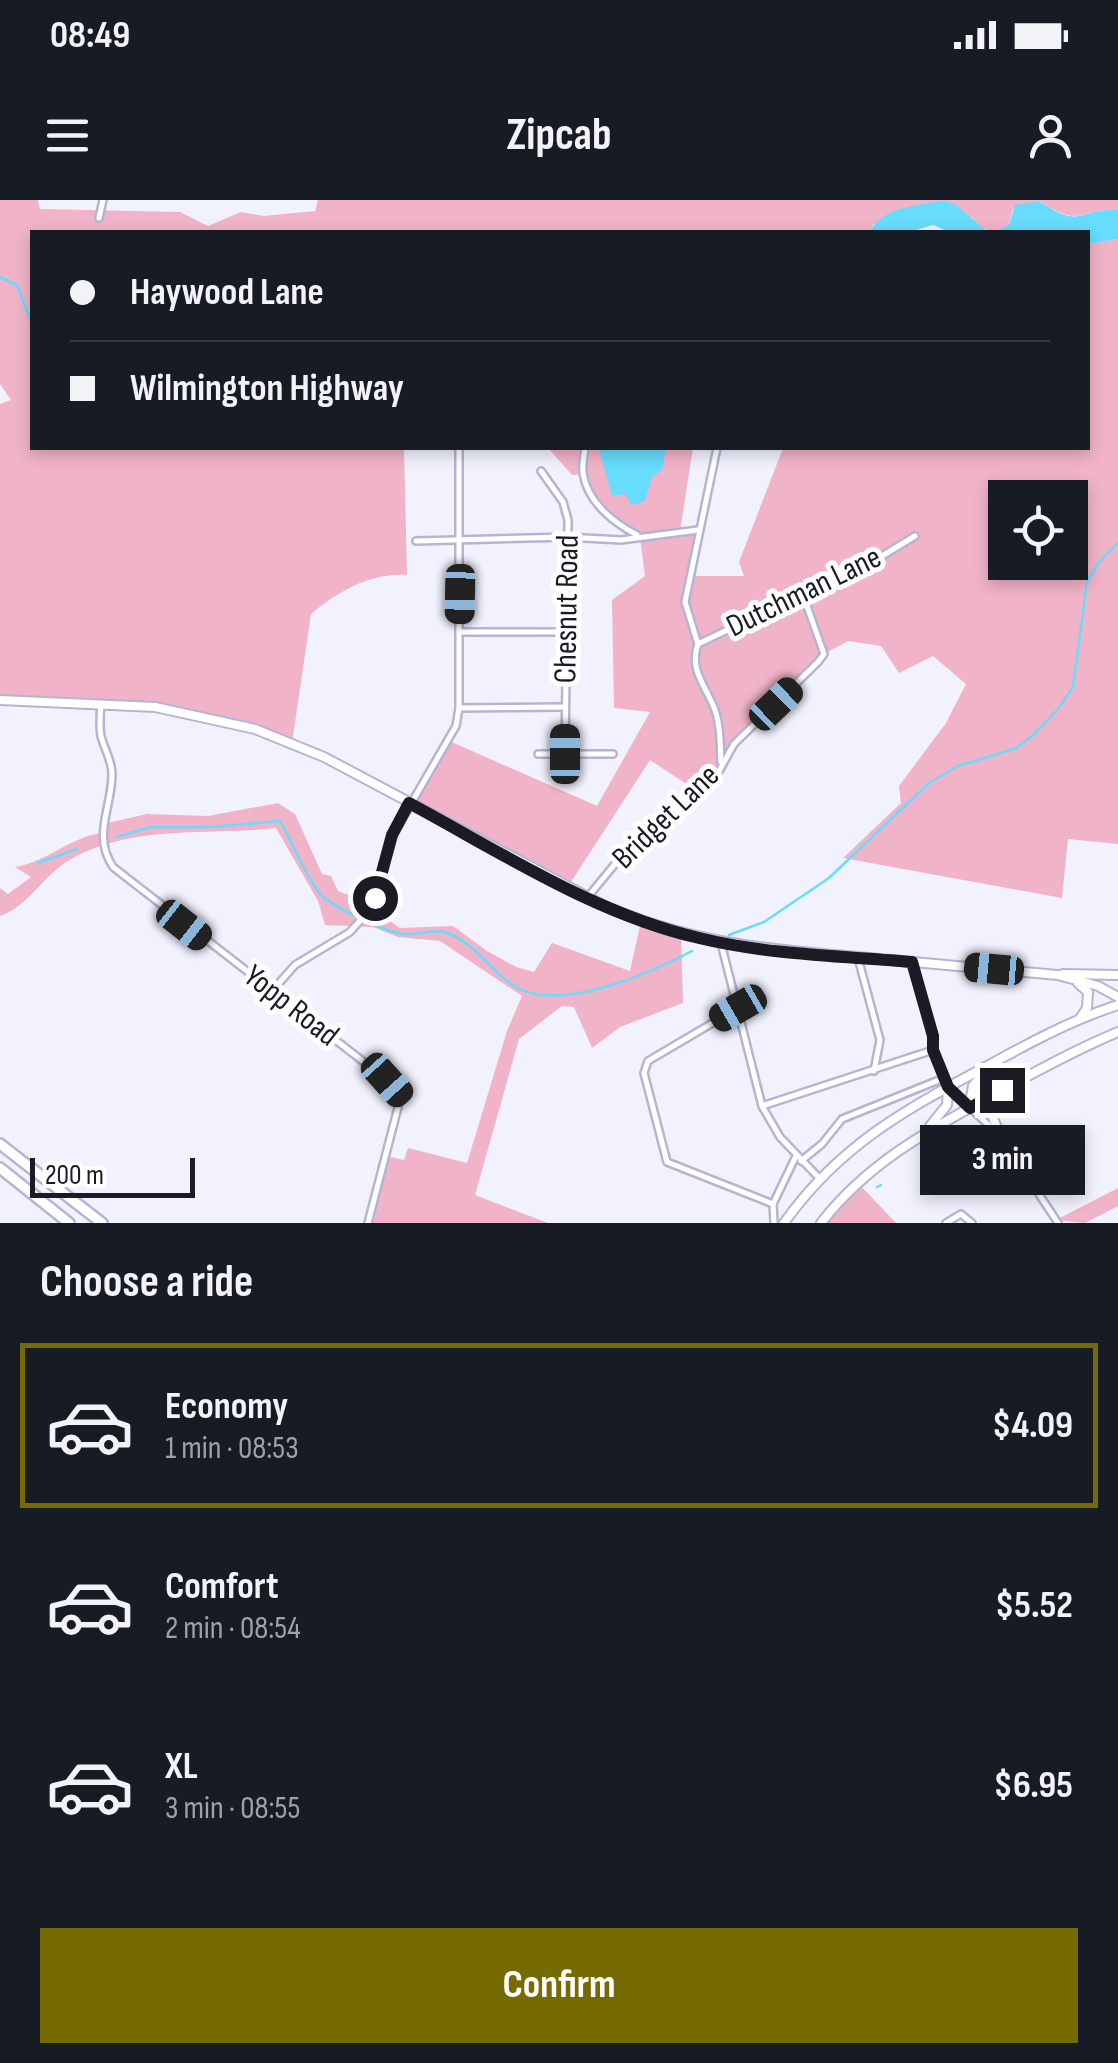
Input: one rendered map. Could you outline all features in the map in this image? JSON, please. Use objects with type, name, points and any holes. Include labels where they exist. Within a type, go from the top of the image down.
[{"type":"highway","points":[[0,1144],[102,1223]]},
{"type":"highway","points":[[0,1168],[69,1223]]},
{"type":"main road","points":[[0,700],[178,710],[255,728],[314,752],[587,898],[642,922],[721,943],[1058,975],[1118,996]]},
{"type":"main road","points":[[1058,975],[1072,972],[1115,977]]},
{"type":"main road","points":[[1058,975],[1088,992],[1087,1008],[1078,1021]]},
{"type":"main road","points":[[784,1223],[820,1178],[877,1128],[946,1082],[1118,1005]]},
{"type":"main road","points":[[915,1138],[1116,1031]]},
{"type":"main road","points":[[970,1108],[978,1077],[1002,1058]]},
{"type":"main road","points":[[821,1223],[864,1175],[940,1117],[947,1105],[946,1082]]},
{"type":"main road","points":[[1002,1090],[991,1113],[1006,1143]]},
{"type":"street","points":[[99,218],[102,200]]},
{"type":"street","points":[[271,992],[295,964],[357,926],[375,898],[392,835],[456,726],[458,450]]},
{"type":"street","points":[[585,450],[583,474],[589,490],[610,520],[640,537]]},
{"type":"street","points":[[698,644],[685,602],[717,450]]},
{"type":"street","name":"Chesnut Road","points":[[541,471],[563,502],[568,520],[565,754]]},
{"type":"street","points":[[416,541],[566,537],[621,540],[698,530]]},
{"type":"street","name":"Dutchman Lane","points":[[721,765],[716,712],[695,669],[693,657],[698,644],[882,556],[915,536]]},
{"type":"street","name":"Bridget Lane","points":[[587,898],[629,847],[718,773],[734,744],[824,654],[802,601],[802,592]]},
{"type":"street","points":[[459,632],[567,632]]},
{"type":"street","name":"Yopp Road","points":[[101,704],[101,738],[112,775],[103,824],[106,856],[126,878],[387,1080],[401,1096],[368,1223]]},
{"type":"street","points":[[459,708],[565,708]]},
{"type":"street","points":[[538,754],[613,754]]},
{"type":"street","points":[[721,943],[762,1106],[798,1158],[820,1178]]},
{"type":"street","points":[[858,958],[880,1040],[874,1071]]},
{"type":"street","points":[[912,962],[933,1036],[933,1050],[946,1082],[1006,1143],[1056,1222]]},
{"type":"street","points":[[738,1008],[648,1061],[644,1073],[667,1162],[772,1204]]},
{"type":"street","points":[[762,1106],[933,1050]]},
{"type":"street","points":[[774,1223],[772,1204],[798,1158],[822,1144],[842,1119],[946,1082]]},
{"type":"street","points":[[946,1223],[961,1214],[972,1223]]},
{"type":"shaded area","points":[[0,200],[38,200],[40,209],[180,212],[208,226],[241,212],[263,216],[315,211],[318,200],[1118,200],[1118,210],[1078,216],[1063,214],[1039,201],[1013,209],[1009,225],[1000,230],[978,227],[972,217],[874,224],[871,230],[30,230],[30,450],[404,450],[407,575],[380,577],[356,585],[311,614],[292,743],[178,711],[0,700],[0,404],[11,400],[0,384]]},
{"type":"shaded area","points":[[1118,239],[1118,844],[1068,839],[1062,898],[843,858],[901,803],[899,786],[946,723],[966,684],[933,656],[899,673],[881,646],[848,641],[824,654],[734,744],[718,773],[697,791],[650,760],[567,888],[409,803],[447,740],[597,806],[650,712],[614,708],[612,600],[645,576],[640,537],[605,512],[583,474],[572,475],[550,450],[693,450],[680,531],[698,530],[690,576],[744,576],[739,562],[782,450],[1090,450],[1090,244]]},
{"type":"shaded area","points":[[278,803],[295,814],[322,874],[331,876],[338,891],[357,898],[400,928],[453,926],[516,967],[534,972],[552,943],[630,971],[641,921],[681,934],[683,1003],[620,1027],[592,1048],[574,1007],[562,1006],[519,1039],[475,1195],[548,1223],[368,1223],[386,1156],[404,1160],[408,1148],[467,1163],[507,1031],[522,996],[440,941],[398,937],[373,927],[325,925],[318,901],[276,828],[171,833],[95,848],[61,865],[19,905],[0,916],[0,888],[8,894],[31,877],[15,867],[102,833],[103,824],[147,814],[208,816]]},
{"type":"shaded area","points":[[857,1182],[896,1223],[821,1223]]},
{"type":"shaded area","points":[[1118,1188],[1118,1206],[1085,1223],[1056,1220]]},
{"type":"water","points":[[942,201],[955,204],[986,230],[945,230],[933,225],[916,230],[872,230],[891,212]]},
{"type":"water","points":[[1039,201],[1072,216],[1118,210],[1118,239],[1090,244],[1090,230],[1000,230],[1009,225],[1015,205]]},
{"type":"water","points":[[600,450],[666,450],[662,470],[652,477],[645,501],[632,505],[625,494],[612,496]]},
{"type":"waterway","points":[[0,277],[17,285],[30,319]]},
{"type":"waterway","points":[[729,935],[764,922],[829,878],[929,783],[958,766],[1017,748],[1033,735],[1073,687],[1087,582],[1099,562],[1118,543]]},
{"type":"waterway","points":[[117,837],[151,827],[280,821],[311,881],[327,900],[397,933],[450,934],[507,981],[535,994],[581,993],[606,987],[692,951]]},
{"type":"waterway","points":[[38,863],[77,849]]},
{"type":"waterway","points":[[877,1187],[881,1185]]},
{"type":"route","points":[[375,898],[392,835],[409,803],[587,898],[642,922],[744,947],[912,962],[933,1036],[933,1050],[948,1087],[970,1108],[1002,1090]]}]
